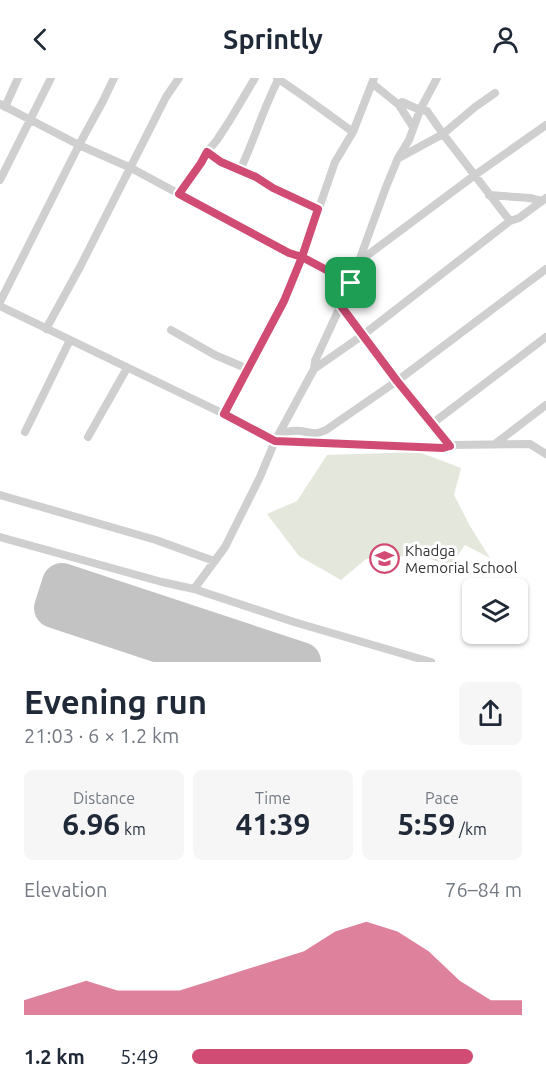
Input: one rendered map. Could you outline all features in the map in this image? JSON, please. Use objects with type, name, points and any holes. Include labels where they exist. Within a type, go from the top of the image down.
[{"type":"street","points":[[18,78],[2,106],[79,145],[132,168],[289,253],[302,257],[351,283]]},
{"type":"street","points":[[0,180],[51,78]]},
{"type":"street","points":[[114,78],[0,304],[127,368],[278,437],[393,447],[443,448],[530,444],[546,454]]},
{"type":"street","points":[[46,329],[132,168],[143,140],[179,78]]},
{"type":"street","points":[[179,194],[217,140],[255,78]]},
{"type":"street","points":[[194,589],[225,547],[314,369],[315,361],[360,261],[398,158],[409,140],[420,111],[437,78]]},
{"type":"street","points":[[240,170],[277,79],[353,132]]},
{"type":"street","points":[[224,414],[284,301],[335,162],[353,132],[374,81],[399,105],[413,128]]},
{"type":"street","points":[[398,158],[443,134],[495,93]]},
{"type":"street","points":[[399,105],[402,102],[420,111],[427,111],[510,221]]},
{"type":"street","points":[[360,261],[546,124]]},
{"type":"street","points":[[207,152],[221,162],[318,209]]},
{"type":"street","points":[[489,195],[544,200]]},
{"type":"street","points":[[314,369],[363,335],[510,221],[519,218],[544,200]]},
{"type":"street","points":[[278,437],[299,431],[320,433],[397,381],[546,269]]},
{"type":"street","points":[[341,306],[397,381],[450,446]]},
{"type":"street","points":[[171,330],[215,355],[248,369]]},
{"type":"street","points":[[432,423],[546,337]]},
{"type":"street","points":[[26,432],[70,340]]},
{"type":"street","points":[[88,437],[127,368]]},
{"type":"street","points":[[495,444],[546,405]]},
{"type":"street","points":[[0,495],[156,540],[214,561]]},
{"type":"street","points":[[0,537],[194,589],[294,622],[430,662]]},
{"type":"shaded area","points":[[419,452],[461,468],[454,495],[490,558],[465,545],[449,567],[419,555],[366,559],[341,580],[299,556],[267,514],[297,501],[327,455]]},
{"type":"runway","points":[[217,662],[54,608],[62,583],[301,662]]},
{"type":"place","name":"Khadga Memorial School","points":[[384,559]]},
{"type":"route","points":[[351,283],[302,257],[289,253],[179,194],[207,152],[221,162],[318,209],[302,257],[284,301],[224,414],[275,441],[393,447],[443,448],[450,446],[397,381],[341,306],[351,283]]}]
